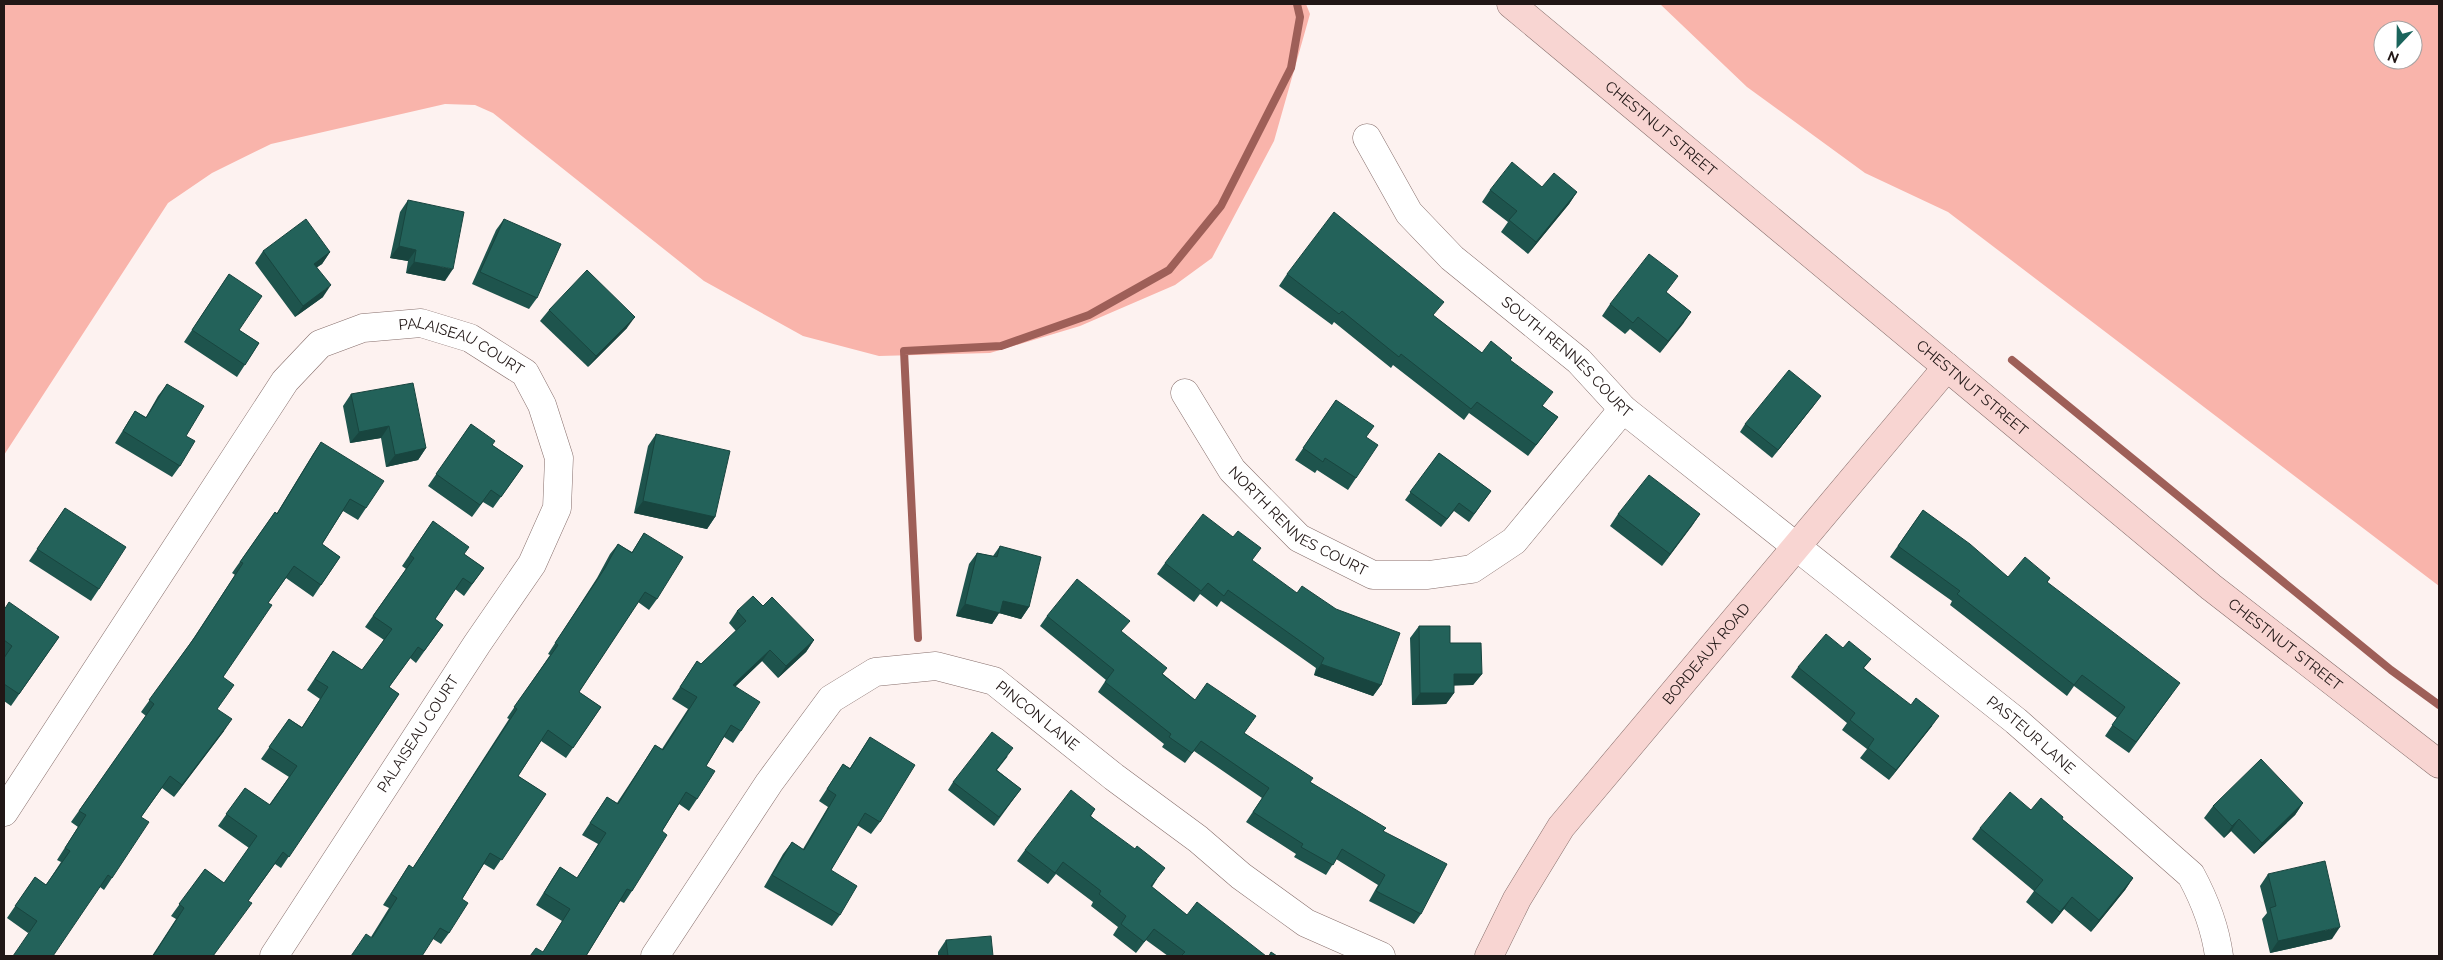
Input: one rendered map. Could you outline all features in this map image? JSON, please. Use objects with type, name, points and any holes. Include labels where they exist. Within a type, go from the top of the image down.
[{"type":"main road","name":"CHESTNUT STREET","points":[[1511,4],[2211,587],[2439,764]]},
{"type":"main road","name":"BORDEAUX ROAD","points":[[1489,956],[1517,899],[1561,827],[1799,546],[1947,367]]},
{"type":"street","name":"SOUTH RENNES COURT","points":[[1366,138],[1409,213],[1452,258],[1579,361],[1623,409],[1799,546]]},
{"type":"street","name":"PALAISEAU COURT","points":[[4,812],[286,381],[320,344],[363,328],[421,323],[470,338],[525,373],[542,405],[559,458],[557,508],[532,564],[477,644],[274,956]]},
{"type":"street","name":"NORTH RENNES COURT","points":[[1185,393],[1232,470],[1299,538],[1373,575],[1428,575],[1472,569],[1514,541],[1623,409]]},
{"type":"street","name":"PASTEUR LANE","points":[[1799,546],[2016,721],[2191,875],[2206,902],[2217,937],[2219,956]]},
{"type":"street","name":"PINCON LANE","points":[[655,956],[769,783],[831,699],[874,672],[936,666],[994,681],[1114,777],[1198,839],[1241,876],[1306,922],[1381,956]]},
{"type":"shaded area","points":[[4,4],[1306,4],[1310,14],[1274,141],[1212,258],[1175,285],[1080,326],[990,353],[879,356],[803,336],[704,281],[493,113],[475,105],[445,104],[271,144],[212,173],[168,203],[4,455]]},
{"type":"shaded area","points":[[1660,4],[2439,4],[2439,586],[1948,212],[1865,173],[1747,87]]},
{"type":"building","points":[[1512,162],[1542,187],[1554,173],[1577,192],[1536,242],[1509,220],[1517,211],[1490,190]]},
{"type":"building","points":[[408,200],[464,212],[453,269],[414,262],[416,250],[399,246]]},
{"type":"building","points":[[1334,212],[1444,302],[1433,315],[1482,353],[1491,341],[1512,358],[1510,360],[1553,392],[1542,406],[1558,417],[1536,445],[1477,402],[1471,409],[1401,354],[1399,357],[1342,311],[1339,314],[1287,274]]},
{"type":"building","points":[[306,219],[330,252],[314,264],[331,285],[303,306],[263,251]]},
{"type":"building","points":[[504,219],[561,244],[537,298],[480,272]]},
{"type":"building","points":[[1649,254],[1678,276],[1666,292],[1691,312],[1668,341],[1638,317],[1633,323],[1610,304]]},
{"type":"building","points":[[587,270],[635,317],[596,356],[549,310]]},
{"type":"building","points":[[229,274],[262,296],[239,330],[259,343],[245,365],[192,330]]},
{"type":"building","points":[[1789,370],[1821,396],[1778,450],[1745,424]]},
{"type":"building","points":[[413,383],[426,448],[395,455],[389,426],[359,432],[351,394]]},
{"type":"building","points":[[167,384],[204,406],[186,436],[195,441],[180,466],[123,431],[135,411],[146,418]]},
{"type":"building","points":[[1336,400],[1374,426],[1366,437],[1378,445],[1356,478],[1325,458],[1323,462],[1303,448]]},
{"type":"building","points":[[471,424],[495,441],[492,445],[523,466],[501,497],[491,490],[480,505],[436,474]]},
{"type":"building","points":[[656,434],[730,451],[715,517],[643,501]]},
{"type":"building","points":[[321,442],[384,481],[366,508],[350,499],[322,544],[340,557],[321,585],[294,566],[268,603],[272,605],[223,677],[234,685],[217,709],[232,719],[182,785],[170,776],[141,817],[149,822],[112,878],[108,875],[53,956],[13,956],[37,921],[15,906],[35,877],[46,885],[70,851],[65,848],[86,815],[79,811],[154,704],[149,700],[195,637],[243,563],[240,562],[275,512],[277,514]]},
{"type":"building","points":[[1439,453],[1491,491],[1474,514],[1459,503],[1447,519],[1410,492]]},
{"type":"building","points":[[1649,475],[1700,514],[1670,554],[1618,514]]},
{"type":"building","points":[[65,508],[126,547],[99,589],[37,549]]},
{"type":"building","points":[[1923,510],[1970,544],[2008,577],[2025,557],[2050,578],[2047,582],[2180,683],[2136,742],[2112,725],[2125,707],[2082,675],[2074,685],[1957,594],[1960,591],[1898,546]]},
{"type":"building","points":[[1203,514],[1233,537],[1238,531],[1261,548],[1252,560],[1297,593],[1302,586],[1336,609],[1400,633],[1381,685],[1321,664],[1324,658],[1228,590],[1224,596],[1208,583],[1201,591],[1165,563]]},
{"type":"building","points":[[433,521],[469,547],[464,554],[484,568],[472,584],[463,578],[435,619],[443,625],[424,651],[418,647],[389,687],[399,694],[289,857],[283,852],[248,901],[252,903],[213,956],[153,956],[184,908],[179,904],[205,869],[224,883],[257,836],[226,814],[245,788],[270,805],[297,766],[269,747],[289,719],[302,728],[328,687],[315,679],[333,651],[362,670],[392,629],[373,616],[414,558],[410,555]]},
{"type":"building","points":[[644,533],[683,557],[657,599],[645,592],[579,692],[601,707],[573,748],[548,730],[518,776],[546,794],[502,860],[490,853],[462,899],[468,903],[449,933],[440,928],[422,956],[351,956],[366,934],[372,938],[397,898],[391,894],[409,865],[413,868],[517,709],[514,707],[558,645],[555,643],[605,568],[618,544],[632,553]]},
{"type":"building","points":[[1000,546],[1041,557],[1029,607],[1003,601],[1000,613],[965,604],[977,553],[997,557]]},
{"type":"building","points":[[1077,579],[1130,621],[1121,631],[1167,668],[1162,674],[1195,700],[1207,683],[1256,716],[1244,733],[1313,778],[1310,782],[1386,828],[1383,831],[1447,864],[1421,914],[1376,891],[1385,875],[1342,849],[1333,865],[1301,847],[1303,844],[1253,812],[1269,788],[1201,741],[1192,753],[1169,737],[1171,734],[1105,682],[1114,670],[1047,616]]},
{"type":"building","points":[[753,596],[763,606],[772,597],[814,640],[786,666],[770,650],[733,685],[760,702],[741,731],[731,725],[706,766],[715,771],[697,799],[686,792],[662,831],[667,835],[632,891],[627,889],[586,956],[530,956],[536,948],[543,952],[570,909],[544,893],[560,867],[577,878],[606,833],[590,823],[607,797],[618,804],[655,745],[663,750],[697,697],[680,687],[697,661],[701,664],[746,621],[737,611]]},
{"type":"building","points":[[9,602],[59,637],[19,694],[4,684],[4,658],[12,646],[4,640],[4,610]]},
{"type":"building","points":[[1419,626],[1450,626],[1450,643],[1481,643],[1482,674],[1454,674],[1454,693],[1420,693]]},
{"type":"building","points":[[1826,634],[1843,648],[1849,641],[1871,659],[1863,668],[1911,705],[1916,698],[1939,716],[1896,770],[1868,748],[1874,739],[1850,720],[1855,713],[1798,667]]},
{"type":"building","points":[[992,732],[1013,748],[996,770],[1021,789],[999,817],[953,782]]},
{"type":"building","points":[[870,737],[915,765],[880,822],[865,813],[831,870],[857,886],[840,915],[772,875],[792,842],[804,850],[836,795],[827,789],[843,764],[850,769]]},
{"type":"building","points":[[2261,759],[2303,803],[2262,843],[2239,819],[2232,826],[2213,806]]},
{"type":"building","points":[[1071,790],[1095,809],[1090,816],[1135,849],[1137,846],[1165,868],[1151,886],[1187,915],[1197,902],[1266,956],[1181,956],[1185,952],[1154,929],[1144,942],[1121,924],[1126,916],[1099,894],[1101,891],[1063,862],[1055,873],[1025,850]]},
{"type":"building","points":[[2010,792],[2031,810],[2041,798],[2063,817],[2062,819],[2133,878],[2099,920],[2072,897],[2060,912],[2034,891],[2043,880],[1980,828]]},
{"type":"building","points":[[2325,861],[2340,927],[2278,941],[2270,908],[2276,906],[2268,874]]},
{"type":"building","points":[[991,936],[993,956],[948,956],[946,940]]},
{"type":"building","points":[[1271,952],[1277,956],[1269,956]]},
{"type":"waterway","points":[[918,638],[904,351],[1001,346],[1089,315],[1169,270],[1221,206],[1291,68],[1300,17],[1297,4]]},
{"type":"waterway","points":[[2012,360],[2391,670],[2439,705]]}]
